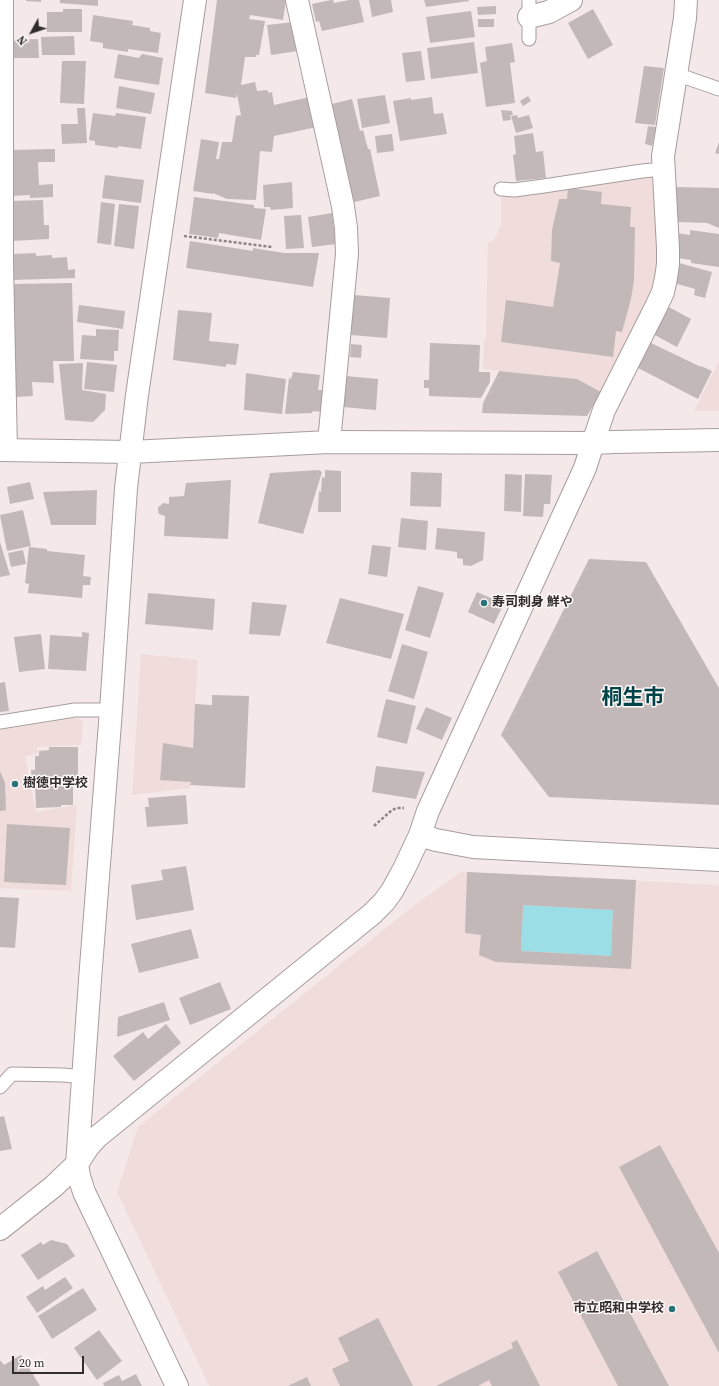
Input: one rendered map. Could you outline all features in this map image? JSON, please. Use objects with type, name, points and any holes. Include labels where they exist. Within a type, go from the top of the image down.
[{"type":"street","points":[[2,0],[1,246],[3,450],[131,452],[329,442],[593,443],[719,440]]},
{"type":"street","points":[[177,1386],[84,1192],[77,1164],[78,1131],[84,1077],[126,488],[137,395],[196,0]]},
{"type":"street","points":[[297,0],[343,206],[346,228],[347,254],[329,442]]},
{"type":"street","points":[[529,8],[549,12],[571,0]]},
{"type":"street","points":[[0,1228],[54,1186],[77,1164],[88,1147],[97,1137],[372,914],[392,891],[420,834],[431,804],[582,474],[604,410],[663,292],[668,264],[668,248],[663,156],[685,18],[686,0]]},
{"type":"street","points":[[420,834],[442,842],[473,847],[719,860]]},
{"type":"lane","points":[[529,8],[529,39]]},
{"type":"lane","points":[[676,74],[719,89]]},
{"type":"lane","points":[[501,189],[514,190],[663,169]]},
{"type":"lane","points":[[0,722],[75,710],[111,710]]},
{"type":"lane","points":[[0,1087],[12,1074],[84,1077]]},
{"type":"path","points":[[179,236],[272,247]]},
{"type":"path","points":[[374,826],[392,810],[405,808]]},
{"type":"shaded area","points":[[650,177],[657,184],[661,252],[651,303],[601,392],[577,379],[483,369],[484,339],[486,339],[488,243],[493,241],[501,226],[501,197]]},
{"type":"shaded area","points":[[719,361],[719,411],[694,411]]},
{"type":"shaded area","points":[[141,654],[198,660],[190,788],[132,795]]},
{"type":"shaded area","points":[[78,718],[83,721],[81,745],[37,747],[38,754],[25,756],[36,812],[77,805],[71,891],[0,888],[0,730]]},
{"type":"shaded area","points":[[461,872],[719,885],[719,1386],[209,1386],[117,1192],[138,1127],[417,903]]},
{"type":"water","points":[[523,905],[613,910],[611,956],[521,951]]},
{"type":"building","points":[[41,0],[41,2],[26,1]]},
{"type":"building","points":[[60,0],[98,0],[98,6],[60,3]]},
{"type":"building","points":[[217,0],[286,0],[283,20],[250,15],[249,19],[265,21],[259,55],[256,55],[256,57],[245,57],[241,85],[255,82],[257,91],[267,90],[269,93],[272,92],[274,105],[310,97],[317,127],[274,136],[272,152],[260,151],[256,200],[227,199],[213,193],[193,191],[201,139],[219,142],[216,159],[219,159],[222,142],[232,142],[236,116],[241,115],[237,94],[236,98],[205,93]]},
{"type":"building","points":[[333,0],[334,3],[359,0],[364,22],[322,31],[319,21],[316,22],[312,4]]},
{"type":"building","points":[[369,0],[391,0],[393,12],[372,17]]},
{"type":"building","points":[[424,0],[469,0],[469,1],[426,7]]},
{"type":"building","points":[[496,6],[496,14],[478,15],[477,7]]},
{"type":"building","points":[[63,9],[82,9],[82,32],[47,32],[47,12],[63,12]]},
{"type":"building","points":[[593,9],[613,45],[588,59],[568,23]]},
{"type":"building","points":[[471,11],[475,37],[430,43],[426,17]]},
{"type":"building","points":[[93,15],[133,21],[132,25],[150,28],[150,31],[161,33],[158,53],[128,49],[128,52],[103,48],[103,43],[90,41]]},
{"type":"building","points":[[478,19],[494,19],[494,27],[478,27]]},
{"type":"building","points":[[294,22],[298,51],[271,55],[267,25]]},
{"type":"building","points":[[74,36],[75,55],[42,55],[41,37]]},
{"type":"building","points":[[38,39],[39,58],[8,58],[7,40]]},
{"type":"building","points":[[474,42],[478,73],[431,79],[427,48]]},
{"type":"building","points":[[512,43],[515,62],[510,63],[515,103],[486,107],[480,63],[487,61],[485,47]]},
{"type":"building","points":[[421,51],[425,80],[406,82],[402,53]]},
{"type":"building","points":[[118,54],[139,58],[142,54],[163,58],[159,85],[114,78]]},
{"type":"building","points":[[62,61],[86,61],[84,104],[60,103]]},
{"type":"building","points":[[644,66],[664,68],[655,125],[635,123]]},
{"type":"building","points":[[119,86],[155,93],[151,114],[116,108]]},
{"type":"building","points":[[385,95],[390,123],[362,128],[357,99]]},
{"type":"building","points":[[528,96],[531,101],[523,106],[520,101]]},
{"type":"building","points":[[432,97],[434,114],[443,113],[447,134],[400,141],[393,101]]},
{"type":"building","points":[[352,99],[360,131],[363,130],[368,149],[370,149],[380,196],[350,203],[328,105]]},
{"type":"building","points":[[77,108],[85,108],[87,143],[62,144],[61,124],[78,124]]},
{"type":"building","points":[[501,110],[512,111],[513,115],[510,115],[511,120],[503,121]]},
{"type":"building","points":[[93,113],[115,116],[116,113],[146,117],[141,149],[95,145],[95,141],[89,140]]},
{"type":"building","points":[[517,115],[518,118],[529,115],[533,128],[516,133],[511,116]]},
{"type":"building","points":[[648,126],[656,127],[652,146],[645,144]]},
{"type":"building","points":[[533,133],[536,152],[543,151],[546,178],[516,181],[513,155],[516,154],[514,136]]},
{"type":"building","points":[[392,134],[394,151],[377,153],[375,136]]},
{"type":"building","points":[[719,142],[719,154],[715,153]]},
{"type":"building","points":[[55,149],[55,162],[38,162],[39,185],[53,184],[53,197],[30,198],[30,195],[10,196],[9,150]]},
{"type":"building","points":[[105,175],[144,180],[141,203],[102,198]]},
{"type":"building","points":[[292,182],[293,208],[271,210],[270,207],[264,207],[263,185]]},
{"type":"building","points":[[675,187],[719,188],[719,228],[707,223],[677,222]]},
{"type":"building","points":[[568,188],[602,192],[601,204],[631,207],[630,227],[635,227],[634,280],[631,299],[622,332],[616,331],[613,357],[501,342],[506,300],[553,307],[560,263],[551,261],[552,230],[559,199],[567,199]]},
{"type":"building","points":[[194,197],[254,205],[254,208],[266,209],[261,240],[219,233],[218,238],[189,234]]},
{"type":"building","points":[[43,200],[44,225],[49,225],[49,239],[11,241],[10,201]]},
{"type":"building","points":[[101,202],[115,204],[111,245],[97,243]]},
{"type":"building","points":[[119,204],[139,206],[134,249],[114,246]]},
{"type":"building","points":[[332,213],[336,244],[312,247],[308,217]]},
{"type":"building","points":[[301,215],[304,248],[286,249],[284,216]]},
{"type":"building","points":[[690,230],[719,234],[719,267],[691,263],[691,260],[677,258],[677,233],[690,235]]},
{"type":"building","points":[[190,241],[253,251],[253,248],[284,253],[319,253],[313,287],[186,268]]},
{"type":"building","points":[[36,253],[36,256],[52,255],[52,258],[67,257],[68,270],[75,269],[75,278],[14,280],[13,254]]},
{"type":"building","points":[[679,263],[712,272],[705,298],[694,295],[695,289],[674,283]]},
{"type":"building","points":[[72,283],[74,361],[53,361],[54,383],[32,382],[33,396],[15,397],[12,284]]},
{"type":"building","points":[[354,295],[390,298],[387,338],[351,335]]},
{"type":"building","points":[[79,305],[125,311],[123,329],[77,322]]},
{"type":"building","points":[[665,305],[691,319],[677,347],[651,333]]},
{"type":"building","points":[[178,310],[212,313],[209,341],[239,344],[236,365],[226,364],[226,367],[173,360]]},
{"type":"building","points":[[96,329],[119,330],[118,351],[114,351],[114,361],[80,359],[82,335],[96,336]]},
{"type":"building","points":[[430,343],[480,345],[479,372],[490,372],[490,382],[481,398],[429,396],[429,388],[424,388],[424,380],[429,380]]},
{"type":"building","points":[[651,343],[712,371],[698,399],[638,368]]},
{"type":"building","points":[[351,344],[362,345],[361,358],[350,357]]},
{"type":"building","points":[[87,362],[117,365],[114,392],[84,389]]},
{"type":"building","points":[[83,363],[82,390],[106,394],[105,410],[93,422],[65,420],[59,364]]},
{"type":"building","points":[[499,371],[577,379],[601,392],[587,416],[482,413],[483,403]]},
{"type":"building","points":[[293,372],[320,375],[318,390],[324,390],[322,412],[313,411],[312,413],[285,414],[289,378],[291,379]]},
{"type":"building","points":[[246,373],[286,379],[282,414],[244,410]]},
{"type":"building","points":[[346,376],[378,379],[376,410],[343,407]]},
{"type":"building","points":[[319,470],[322,472],[303,534],[258,523],[270,473]]},
{"type":"building","points":[[325,470],[341,471],[341,512],[318,512],[319,491],[321,492],[322,477],[325,478]]},
{"type":"building","points":[[411,472],[442,473],[441,507],[410,506]]},
{"type":"building","points":[[505,474],[522,475],[521,512],[504,511]]},
{"type":"building","points":[[525,474],[552,475],[550,504],[544,504],[543,517],[523,516]]},
{"type":"building","points":[[231,480],[228,539],[164,536],[165,516],[159,514],[158,507],[163,503],[169,504],[169,497],[184,496],[186,483]]},
{"type":"building","points":[[30,482],[34,499],[10,504],[7,487]]},
{"type":"building","points":[[97,490],[96,525],[51,525],[43,492]]},
{"type":"building","points":[[23,510],[31,546],[7,551],[0,515]]},
{"type":"building","points":[[401,518],[428,521],[426,550],[398,547]]},
{"type":"building","points":[[437,528],[485,532],[483,560],[471,566],[463,565],[463,559],[457,558],[457,552],[435,549]]},
{"type":"building","points":[[0,542],[10,575],[0,577]]},
{"type":"building","points":[[372,545],[391,547],[387,577],[368,574]]},
{"type":"building","points":[[29,547],[47,549],[47,551],[85,555],[83,576],[91,577],[90,585],[83,585],[82,598],[28,593],[29,584],[25,583]]},
{"type":"building","points":[[23,550],[26,564],[11,567],[8,553]]},
{"type":"building","points":[[589,559],[646,562],[719,688],[719,805],[549,797],[501,735]]},
{"type":"building","points":[[418,586],[444,593],[430,638],[405,630]]},
{"type":"building","points":[[477,592],[493,599],[494,595],[506,599],[494,624],[468,612]]},
{"type":"building","points":[[148,593],[215,599],[213,630],[145,624]]},
{"type":"building","points":[[340,598],[404,614],[391,659],[326,643]]},
{"type":"building","points":[[252,602],[287,605],[280,636],[249,634]]},
{"type":"building","points":[[82,632],[89,633],[86,671],[48,669],[50,635],[82,637]]},
{"type":"building","points":[[41,634],[45,669],[19,672],[14,637]]},
{"type":"building","points":[[402,644],[428,652],[414,699],[388,691]]},
{"type":"building","points":[[5,682],[9,711],[0,712],[0,683]]},
{"type":"building","points":[[212,695],[249,696],[245,788],[190,785],[191,782],[160,780],[163,743],[193,748],[195,704],[212,705]]},
{"type":"building","points":[[386,699],[416,706],[407,744],[377,737]]},
{"type":"building","points":[[426,707],[452,718],[442,740],[416,729]]},
{"type":"building","points":[[49,747],[78,747],[78,780],[73,781],[73,805],[36,808],[35,783],[32,783],[31,770],[35,770],[35,756],[39,756],[39,751],[49,750]]},
{"type":"building","points":[[376,766],[425,772],[416,799],[372,792]]},
{"type":"building","points":[[0,771],[5,783],[6,810],[0,811]]},
{"type":"building","points":[[186,795],[188,824],[147,827],[145,807],[149,807],[148,798]]},
{"type":"building","points":[[7,824],[70,828],[66,885],[4,882]]},
{"type":"building","points":[[186,866],[194,910],[136,920],[131,885],[163,880],[161,870]]},
{"type":"building","points":[[467,872],[636,880],[631,969],[496,962],[479,955],[481,935],[465,933]],"holes":[[[523,905],[613,910],[611,956],[521,951]]]},
{"type":"building","points":[[0,897],[19,898],[15,948],[0,947]]},
{"type":"building","points":[[191,929],[199,958],[139,973],[131,944]]},
{"type":"building","points":[[220,982],[231,1009],[190,1025],[179,998]]},
{"type":"building","points":[[164,1002],[170,1020],[117,1037],[118,1017]]},
{"type":"building","points":[[166,1024],[181,1043],[134,1081],[113,1056],[143,1032],[148,1039]]},
{"type":"building","points":[[4,1116],[12,1149],[0,1151],[0,1117]]},
{"type":"building","points":[[660,1145],[719,1253],[719,1353],[619,1167]]},
{"type":"building","points":[[51,1240],[67,1244],[75,1256],[38,1280],[21,1255],[41,1242],[43,1245]]},
{"type":"building","points":[[597,1251],[669,1386],[618,1386],[558,1272]]},
{"type":"building","points":[[65,1277],[73,1288],[37,1313],[26,1297],[43,1286],[45,1290]]},
{"type":"building","points":[[83,1288],[97,1310],[52,1339],[38,1316]]},
{"type":"building","points":[[378,1318],[413,1386],[340,1386],[332,1369],[349,1361],[338,1338]]},
{"type":"building","points":[[99,1330],[122,1361],[97,1380],[74,1348]]},
{"type":"building","points":[[517,1340],[540,1386],[492,1386],[489,1380],[478,1386],[436,1386],[513,1348],[511,1343]]},
{"type":"building","points":[[21,1355],[40,1386],[0,1386],[0,1361],[4,1365]]},
{"type":"building","points":[[136,1374],[142,1386],[104,1386],[103,1383],[119,1375],[122,1381]]},
{"type":"building","points":[[307,1377],[311,1386],[288,1386]]},
{"type":"place","name":"寿司刺身 鮮や","points":[[484,603]]},
{"type":"place","name":"樹徳中学校","points":[[15,784]]},
{"type":"place","name":"市立昭和中学校","points":[[672,1309]]},
{"type":"district","name":"桐生市","points":[[633,699]]}]
